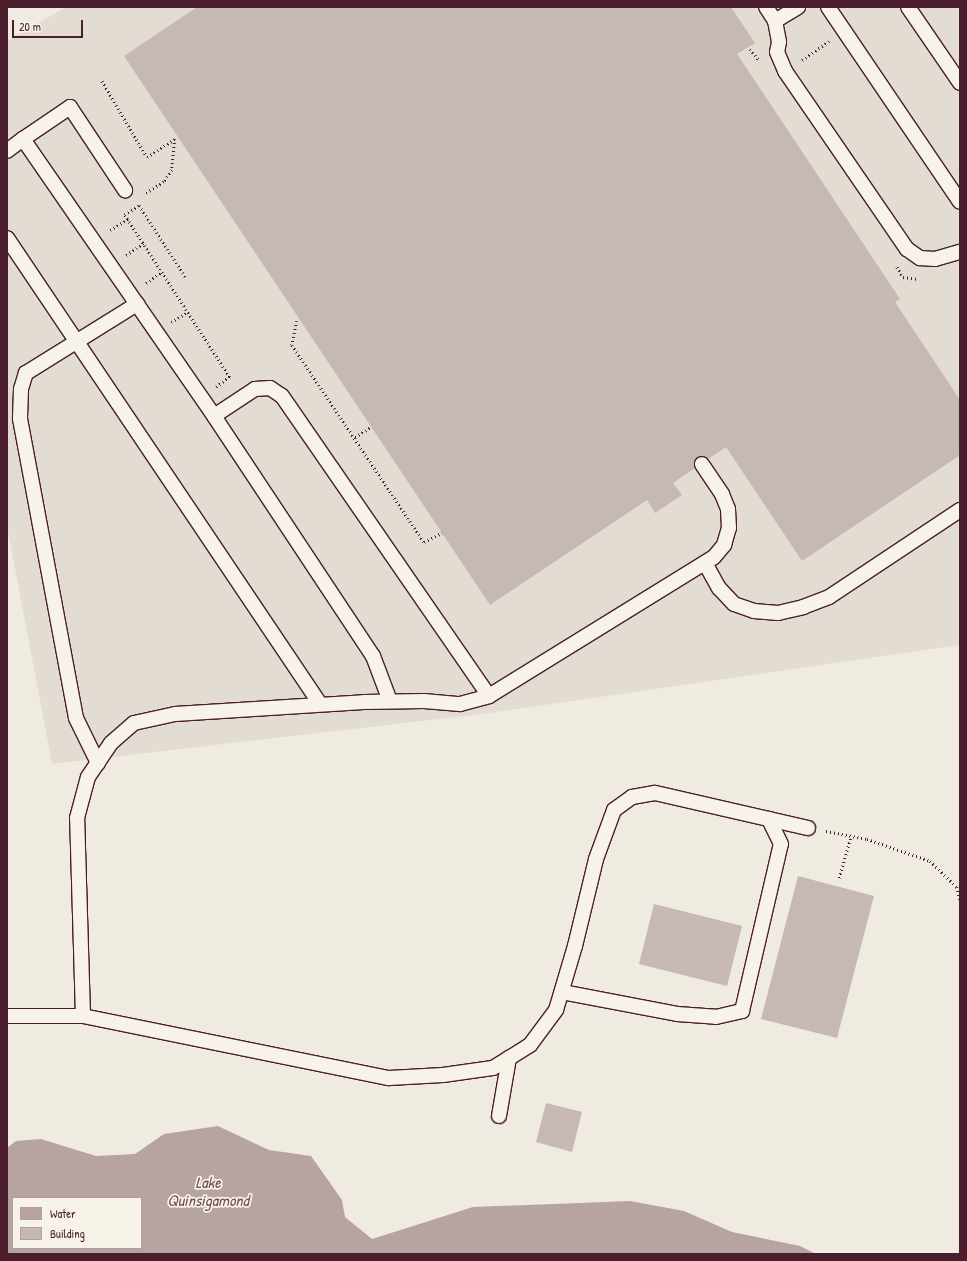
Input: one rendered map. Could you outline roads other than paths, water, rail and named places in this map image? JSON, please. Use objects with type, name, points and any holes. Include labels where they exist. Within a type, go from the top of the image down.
[{"type":"lane","points":[[766,7],[775,21],[779,42],[777,52],[785,71],[907,248],[920,258],[935,259],[960,252]]},
{"type":"lane","points":[[775,21],[798,7]]},
{"type":"lane","points":[[828,7],[960,202]]},
{"type":"lane","points":[[908,7],[960,83]]},
{"type":"lane","points":[[7,151],[70,107],[125,190]]},
{"type":"lane","points":[[23,139],[214,416],[373,656],[390,701]]},
{"type":"lane","points":[[7,238],[78,341],[320,704]]},
{"type":"lane","points":[[98,763],[78,725],[20,418],[21,390],[26,373],[137,304]]},
{"type":"lane","points":[[214,416],[255,389],[270,388],[282,396],[489,696]]},
{"type":"lane","points":[[83,1016],[77,818],[88,777],[111,743],[134,723],[175,714],[320,704],[390,701],[460,704],[489,696],[714,557],[724,545],[729,528],[728,509],[722,494],[702,464]]},
{"type":"lane","points":[[705,563],[719,588],[734,604],[754,611],[778,612],[803,607],[828,597],[960,510]]},
{"type":"lane","points":[[7,1016],[83,1016],[389,1078],[443,1075],[492,1068],[530,1045],[556,1010],[596,859],[614,810],[632,797],[656,793],[808,828]]},
{"type":"lane","points":[[562,992],[677,1014],[716,1017],[742,1011],[781,844],[769,819]]},
{"type":"lane","points":[[499,1116],[509,1058]]},
{"type":"water","name":"Lake Quinsigamond","points":[[218,1126],[269,1150],[311,1156],[342,1200],[345,1217],[372,1239],[473,1207],[630,1201],[684,1211],[732,1232],[800,1246],[816,1254],[7,1254],[7,1148],[16,1141],[41,1139],[96,1156],[135,1154],[164,1134]]}]
